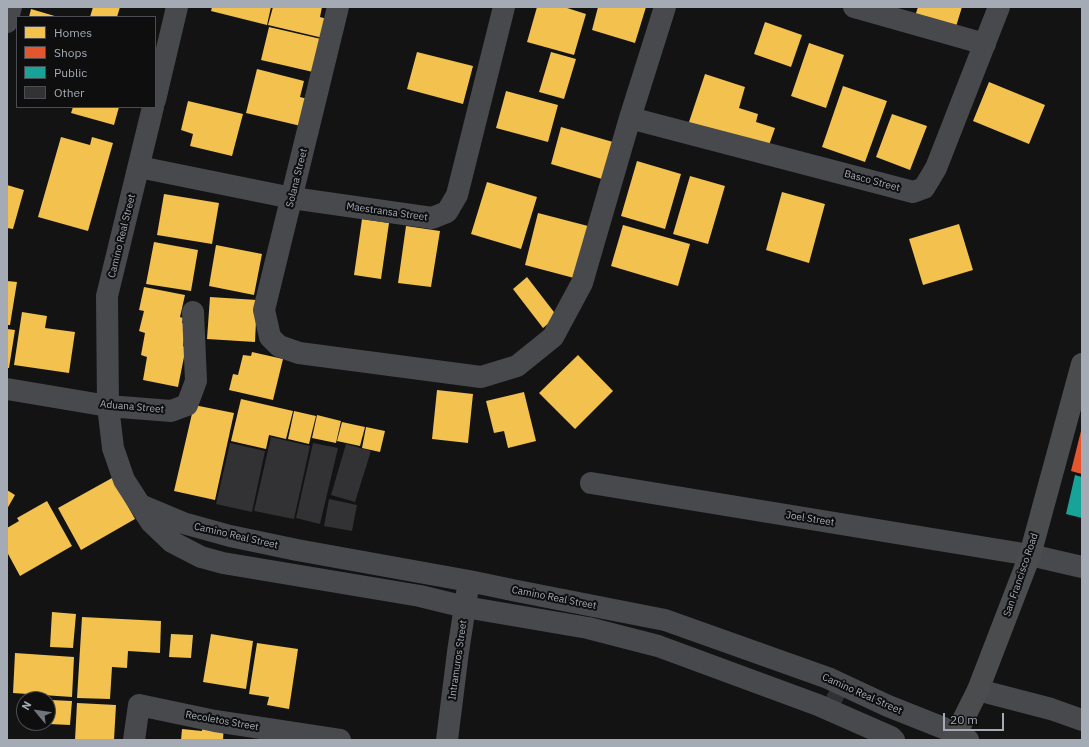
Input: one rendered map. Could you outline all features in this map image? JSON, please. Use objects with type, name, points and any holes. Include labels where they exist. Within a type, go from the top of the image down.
[{"type":"main road","name":"San Francisco Road","points":[[959,738],[1030,555],[1082,364]]},
{"type":"street","points":[[7,22],[11,7]]},
{"type":"street","points":[[156,96],[177,7]]},
{"type":"street","name":"Solana Street","points":[[338,7],[264,310],[270,338],[279,346],[299,353],[481,377],[517,366],[553,336],[582,283],[630,118]]},
{"type":"street","name":"Maestransa Street","points":[[139,167],[292,198],[432,218],[447,212],[457,195],[504,7]]},
{"type":"street","points":[[630,118],[665,7]]},
{"type":"street","points":[[854,7],[985,44]]},
{"type":"street","name":"Basco Street","points":[[630,118],[913,192],[924,188],[936,168],[999,7]]},
{"type":"street","name":"Camino Real Street","points":[[153,108],[108,296],[108,406],[113,448],[124,480],[151,522],[172,542],[201,557],[222,563],[420,596],[465,606],[588,628],[665,648],[818,705],[891,737],[894,740]]},
{"type":"street","name":"Aduana Street","points":[[7,389],[108,406],[171,411],[187,406],[196,381],[193,312]]},
{"type":"street","name":"Joel Street","points":[[591,483],[1030,555],[1082,567]]},
{"type":"street","name":"Camino Real Street","points":[[139,504],[183,523],[230,536],[296,550],[469,581],[665,620],[828,678],[959,738]]},
{"type":"street","name":"Intramuros Street","points":[[447,740],[469,581]]},
{"type":"street","points":[[649,644],[657,618]]},
{"type":"street","points":[[978,690],[1051,709],[1082,720]]},
{"type":"street","name":"Recoletos Street","points":[[134,740],[139,705],[215,722],[340,740]]},
{"type":"building: Homes","points":[[93,7],[120,7],[117,16],[90,16]]},
{"type":"building: Homes","points":[[212,7],[271,7],[267,25],[211,11]]},
{"type":"building: Homes","points":[[273,7],[322,7],[320,17],[327,19],[323,38],[268,25]]},
{"type":"building: Homes","points":[[537,7],[564,7],[586,14],[574,55],[527,42]]},
{"type":"building: Homes","points":[[598,7],[646,7],[635,43],[592,30]]},
{"type":"building: Homes","points":[[918,7],[962,7],[954,33],[914,19]]},
{"type":"building: Homes","points":[[31,9],[55,16],[29,16]]},
{"type":"building: Homes","points":[[765,22],[802,35],[791,67],[754,54]]},
{"type":"building: Homes","points":[[269,27],[321,39],[313,72],[261,60]]},
{"type":"building: Homes","points":[[809,43],[844,55],[826,108],[791,96]]},
{"type":"building: Homes","points":[[417,52],[473,66],[463,104],[407,89]]},
{"type":"building: Homes","points":[[551,52],[576,59],[564,99],[539,92]]},
{"type":"building: Homes","points":[[257,69],[304,81],[300,97],[312,100],[305,127],[246,113]]},
{"type":"building: Homes","points":[[705,74],[745,87],[739,108],[758,114],[756,122],[775,128],[767,151],[688,125]]},
{"type":"building: Homes","points":[[989,82],[1045,105],[1029,144],[973,121]]},
{"type":"building: Homes","points":[[843,86],[887,101],[865,162],[822,147]]},
{"type":"building: Homes","points":[[506,91],[558,105],[548,142],[496,128]]},
{"type":"building: Homes","points":[[188,101],[243,114],[232,156],[190,146],[193,134],[181,130]]},
{"type":"building: Homes","points":[[73,108],[119,108],[114,125],[71,113]]},
{"type":"building: Homes","points":[[892,114],[927,126],[910,170],[876,157]]},
{"type":"building: Homes","points":[[561,127],[613,142],[602,179],[551,164]]},
{"type":"building: Homes","points":[[61,137],[90,145],[92,137],[113,143],[88,231],[38,217]]},
{"type":"building: Homes","points":[[637,161],[681,174],[665,229],[621,216]]},
{"type":"building: Homes","points":[[690,176],[725,186],[708,244],[673,234]]},
{"type":"building: Homes","points":[[487,182],[537,197],[521,249],[471,234]]},
{"type":"building: Homes","points":[[7,185],[24,190],[13,229],[7,228]]},
{"type":"building: Homes","points":[[782,192],[825,204],[809,263],[766,250]]},
{"type":"building: Homes","points":[[164,194],[219,203],[212,244],[157,235]]},
{"type":"building: Homes","points":[[538,213],[588,226],[574,278],[525,265]]},
{"type":"building: Homes","points":[[362,219],[389,223],[381,279],[354,275]]},
{"type":"building: Homes","points":[[959,224],[973,270],[923,285],[909,239]]},
{"type":"building: Homes","points":[[623,225],[690,244],[678,286],[611,266]]},
{"type":"building: Homes","points":[[406,226],[440,231],[431,287],[398,283]]},
{"type":"building: Homes","points":[[154,242],[198,250],[191,291],[146,284]]},
{"type":"building: Homes","points":[[216,245],[262,254],[254,295],[209,286]]},
{"type":"building: Homes","points":[[527,277],[557,316],[543,328],[513,289]]},
{"type":"building: Homes","points":[[7,281],[17,282],[10,325],[7,325]]},
{"type":"building: Homes","points":[[144,287],[185,295],[180,317],[183,318],[182,323],[186,324],[183,346],[186,347],[178,387],[143,380],[147,357],[141,355],[145,333],[139,331],[144,311],[139,310]]},
{"type":"building: Homes","points":[[210,297],[257,300],[255,342],[207,339]]},
{"type":"building: Homes","points":[[22,312],[47,316],[45,328],[75,332],[69,373],[14,365]]},
{"type":"building: Homes","points":[[7,329],[15,330],[9,368],[7,368]]},
{"type":"building: Homes","points":[[252,352],[283,359],[273,400],[229,390],[233,374],[238,375],[243,355],[251,356]]},
{"type":"building: Homes","points":[[578,355],[613,391],[575,429],[539,393]]},
{"type":"building: Homes","points":[[437,390],[473,394],[468,443],[432,439]]},
{"type":"building: Homes","points":[[524,392],[536,441],[508,448],[504,431],[494,433],[486,401]]},
{"type":"building: Homes","points":[[241,399],[293,411],[286,439],[269,435],[266,449],[231,441]]},
{"type":"building: Homes","points":[[194,405],[234,413],[215,500],[174,491]]},
{"type":"building: Homes","points":[[294,411],[316,416],[309,444],[288,439]]},
{"type":"building: Homes","points":[[317,415],[341,421],[336,443],[312,438]]},
{"type":"building: Homes","points":[[342,422],[365,427],[360,446],[337,441]]},
{"type":"building: Homes","points":[[366,427],[385,431],[380,452],[362,448]]},
{"type":"building: Homes","points":[[112,478],[135,519],[81,550],[58,508]]},
{"type":"building: Homes","points":[[7,490],[15,495],[7,509]]},
{"type":"building: Homes","points":[[47,501],[72,546],[20,576],[7,552],[7,528],[19,521],[17,518]]},
{"type":"building: Homes","points":[[52,612],[76,614],[73,648],[50,647]]},
{"type":"building: Homes","points":[[82,617],[161,621],[160,653],[128,651],[127,668],[112,667],[110,699],[77,698]]},
{"type":"building: Homes","points":[[171,634],[193,635],[191,658],[169,657]]},
{"type":"building: Homes","points":[[211,634],[253,641],[246,689],[203,682]]},
{"type":"building: Homes","points":[[257,643],[298,649],[289,709],[267,705],[269,697],[249,694]]},
{"type":"building: Homes","points":[[15,653],[74,657],[72,697],[56,696],[56,691],[16,691],[16,693],[13,693]]},
{"type":"building: Homes","points":[[56,700],[72,701],[70,725],[56,724]]},
{"type":"building: Homes","points":[[77,703],[116,705],[114,740],[75,740]]},
{"type":"building: Homes","points":[[203,721],[224,723],[223,740],[181,740],[182,729],[202,731]]},
{"type":"building: Shops","points":[[1082,431],[1082,474],[1071,471]]},
{"type":"building: Public","points":[[1075,475],[1082,477],[1082,518],[1066,514]]},
{"type":"building: Other","points":[[271,437],[310,446],[294,519],[254,511]]},
{"type":"building: Other","points":[[230,443],[265,451],[252,512],[216,504]]},
{"type":"building: Other","points":[[313,443],[338,448],[320,524],[296,518]]},
{"type":"building: Other","points":[[346,444],[371,451],[355,502],[331,495]]},
{"type":"building: Other","points":[[329,499],[357,505],[352,531],[324,526]]},
{"type":"building: Other","points":[[832,685],[847,692],[840,706],[825,699]]}]
